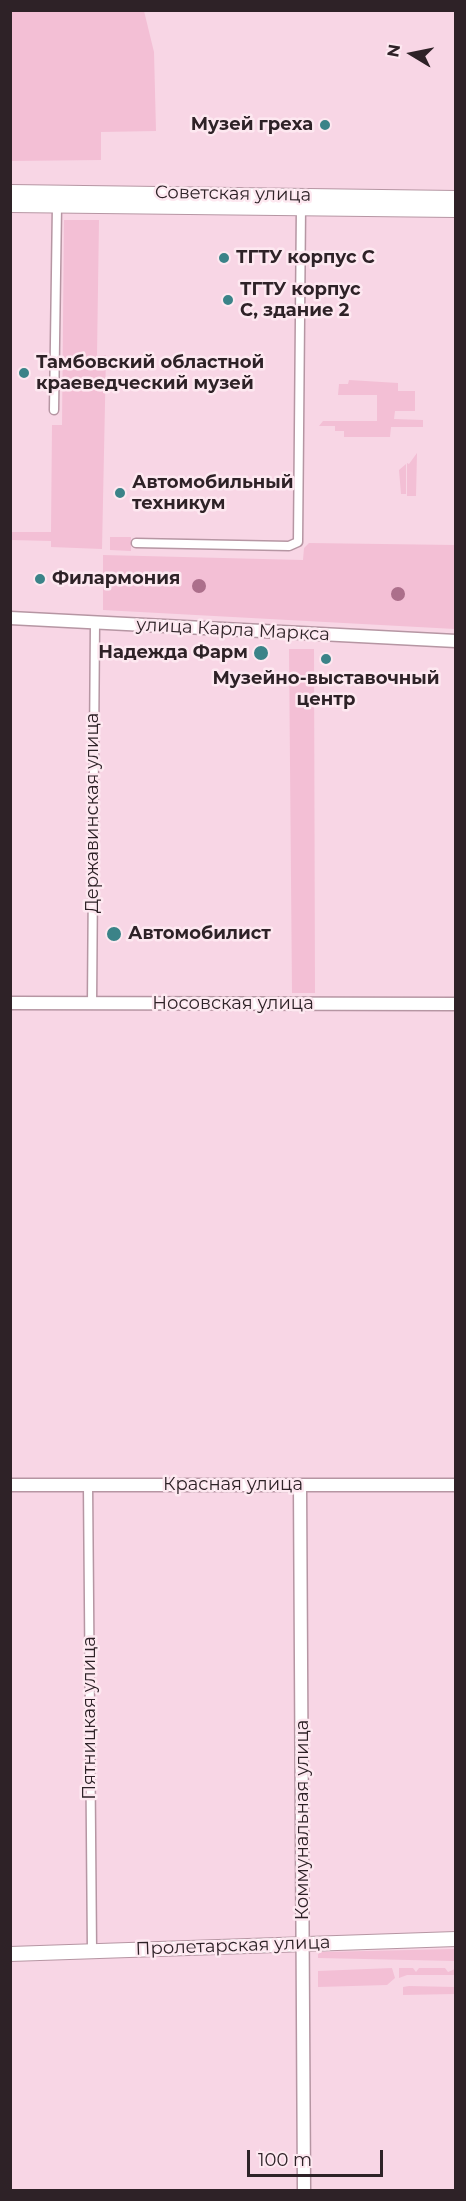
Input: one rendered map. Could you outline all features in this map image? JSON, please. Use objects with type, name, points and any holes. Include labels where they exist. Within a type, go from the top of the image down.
[{"type":"main road","name":"Советская улица","points":[[10,192],[285,195],[301,201],[456,210]]},
{"type":"main road","name":"Советская улица","points":[[10,205],[456,198]]},
{"type":"main road","name":"Пролетарская улица","points":[[10,1954],[283,1946],[304,1942],[456,1939]]},
{"type":"street","points":[[136,543],[289,546],[299,541],[301,201]]},
{"type":"street","points":[[54,410],[57,205]]},
{"type":"street","name":"улица Карла Маркса","points":[[10,618],[456,641]]},
{"type":"street","name":"Державинская улица","points":[[92,1004],[95,623]]},
{"type":"street","name":"Носовская улица","points":[[10,1003],[456,1004]]},
{"type":"street","name":"Красная улица","points":[[10,1485],[456,1485]]},
{"type":"street","name":"Пятницкая улица","points":[[88,1485],[92,1952]]},
{"type":"street","name":"Коммунальная улица","points":[[300,1485],[304,1942],[303,2190]]},
{"type":"shaded area","points":[[11,10],[144,11],[154,52],[156,131],[101,132],[101,160],[11,161]]},
{"type":"shaded area","points":[[64,220],[99,220],[97,355],[106,355],[102,549],[51,547],[51,541],[11,540],[11,532],[51,532],[52,425],[62,425]]},
{"type":"shaded area","points":[[349,380],[398,383],[398,391],[415,391],[415,411],[395,411],[394,419],[423,420],[423,427],[391,427],[390,437],[344,437],[344,431],[335,431],[335,426],[319,426],[323,421],[377,421],[377,395],[338,395],[339,384],[348,384]]},
{"type":"shaded area","points":[[417,453],[416,496],[407,496],[407,463],[409,464]]},
{"type":"shaded area","points":[[406,464],[406,494],[401,494],[399,470]]},
{"type":"shaded area","points":[[110,537],[131,537],[131,551],[110,550]]},
{"type":"shaded area","points":[[309,543],[455,545],[455,629],[103,610],[103,555],[303,560],[304,548]]},
{"type":"shaded area","points":[[199,579],[204,581],[206,586],[204,591],[199,593],[194,591],[192,586],[194,581]]},
{"type":"shaded area","points":[[398,587],[403,589],[405,594],[403,599],[398,601],[393,599],[391,594],[393,589]]},
{"type":"shaded area","points":[[289,649],[314,649],[315,993],[292,993]]},
{"type":"shaded area","points":[[455,1949],[455,1961],[318,1958],[321,1952]]},
{"type":"shaded area","points":[[392,1968],[395,1978],[387,1985],[318,1987],[318,1971]]},
{"type":"shaded area","points":[[399,1968],[413,1968],[416,1972],[419,1968],[445,1968],[448,1972],[455,1969],[455,1975],[407,1975],[399,1978]]},
{"type":"shaded area","points":[[403,1987],[455,1987],[455,1994],[403,1995]]},
{"type":"place","name":"Музей греха","points":[[325,125]]},
{"type":"place","name":"ТГТУ корпус С","points":[[224,258]]},
{"type":"place","name":"ТГТУ корпус С, здание 2","points":[[228,300]]},
{"type":"place","name":"Тамбовский областной краеведческий музей","points":[[24,373]]},
{"type":"place","name":"Автомобильный техникум","points":[[120,493]]},
{"type":"place","name":"Филармония","points":[[40,579]]},
{"type":"place","name":"Надежда Фарм","points":[[261,653]]},
{"type":"place","name":"Музейно-выставочный центр","points":[[326,659]]},
{"type":"place","name":"Автомобилист","points":[[114,934]]}]
